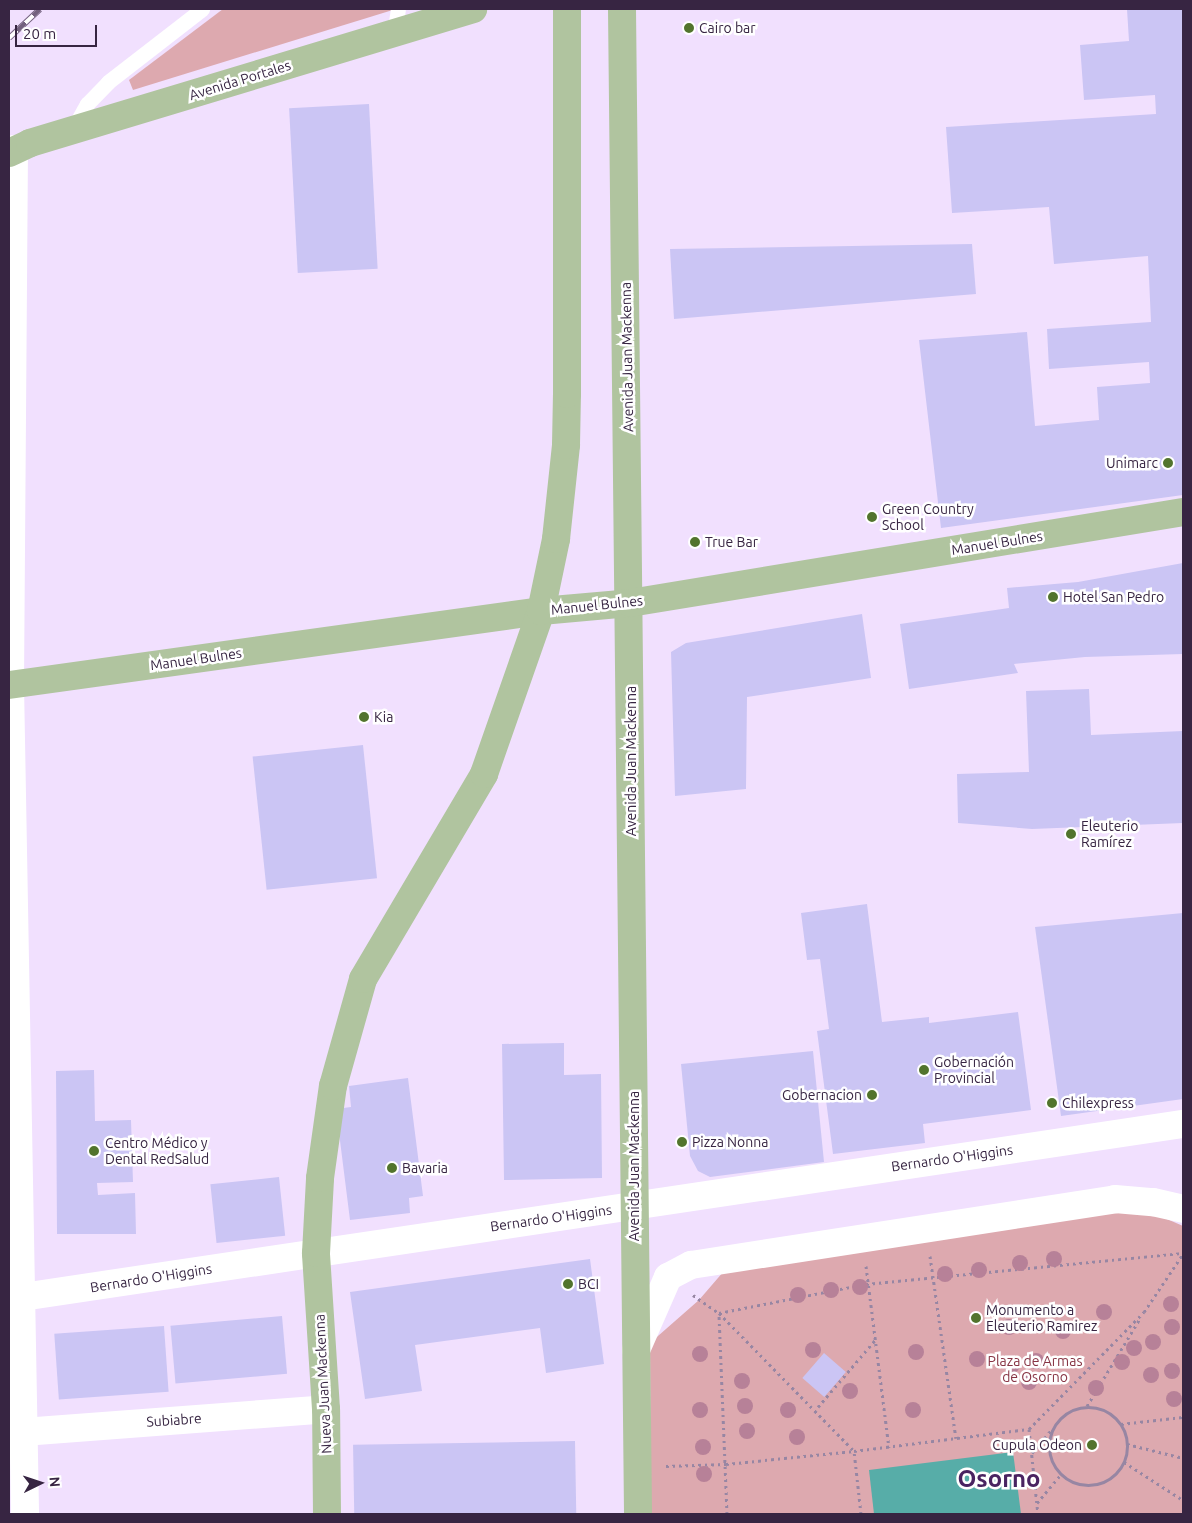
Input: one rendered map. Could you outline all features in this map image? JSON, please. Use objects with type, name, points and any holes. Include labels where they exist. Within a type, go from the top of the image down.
[{"type":"main road","name":"Avenida Portales","points":[[11,151],[396,21],[473,9]]},
{"type":"main road","points":[[316,1253],[320,1178],[332,1095],[363,979],[484,774],[541,611],[556,539],[566,445],[566,9]]},
{"type":"main road","name":"Avenida Juan Mackenna","points":[[622,9],[630,603],[638,1514]]},
{"type":"main road","name":"Manuel Bulnes","points":[[9,685],[541,611],[630,603],[1183,512]]},
{"type":"main road","name":"Nueva Juan Mackenna","points":[[316,1253],[326,1409],[327,1514]]},
{"type":"street","points":[[11,151],[9,685],[14,1298],[22,1432],[24,1514]]},
{"type":"street","name":"Bernardo O'Higgins","points":[[14,1298],[1183,1124]]},
{"type":"street","points":[[636,1350],[668,1277],[691,1265],[927,1226],[1114,1199],[1153,1202],[1183,1209]]},
{"type":"street","name":"Subiabre","points":[[22,1432],[326,1409]]},
{"type":"lane","points":[[73,130],[87,104],[108,82],[202,9]]},
{"type":"path","points":[[927,1226],[932,1277],[956,1438]]},
{"type":"path","points":[[865,1236],[866,1284],[876,1339],[889,1448]]},
{"type":"path","points":[[719,1313],[866,1284],[1183,1254]]},
{"type":"path","points":[[1031,1454],[1054,1426],[1068,1413],[1086,1406],[1144,1312],[1183,1254]]},
{"type":"path","points":[[699,1300],[719,1313],[854,1451],[861,1514]]},
{"type":"path","points":[[658,1466],[726,1464],[889,1448],[1029,1429],[1144,1312]]},
{"type":"path","points":[[719,1313],[727,1514]]},
{"type":"path","points":[[818,1407],[876,1339]]},
{"type":"path","points":[[1054,1426],[1049,1452],[1061,1474],[1083,1486],[1096,1485],[1117,1473],[1124,1462],[1127,1444],[1121,1424],[1112,1414],[1086,1406]]},
{"type":"path","points":[[1121,1424],[1183,1417]]},
{"type":"path","points":[[1029,1429],[1038,1514]]},
{"type":"path","points":[[1127,1444],[1183,1458]]},
{"type":"path","points":[[1124,1462],[1183,1500]]},
{"type":"path","points":[[1037,1503],[1061,1474]]},
{"type":"green space","points":[[223,9],[396,9],[133,90],[129,80]]},
{"type":"green space","name":"Plaza de Armas de Osorno","points":[[1137,1206],[1183,1226],[1183,1514],[651,1514],[650,1343],[699,1300],[724,1271]]},
{"type":"shaded area","points":[[1013,1452],[1021,1514],[874,1514],[869,1470]]},
{"type":"building","points":[[1127,9],[1183,9],[1183,495],[941,528],[919,340],[1027,332],[1035,426],[1099,420],[1097,387],[1150,383],[1149,362],[1049,369],[1047,329],[1151,322],[1148,256],[1054,264],[1049,207],[952,213],[946,127],[1156,114],[1155,95],[1084,100],[1080,45],[1129,41]]},
{"type":"building","points":[[369,104],[378,269],[298,273],[289,108]]},
{"type":"building","points":[[972,244],[976,294],[674,319],[670,249]]},
{"type":"building","points":[[1183,563],[1183,654],[1085,657],[1014,664],[1018,673],[909,689],[900,624],[1009,608],[1007,588],[1078,582]]},
{"type":"building","points":[[862,614],[871,678],[747,697],[746,789],[675,796],[671,652],[686,643]]},
{"type":"building","points":[[1089,689],[1091,735],[1183,731],[1183,823],[1032,829],[958,823],[957,774],[1029,772],[1026,691]]},
{"type":"building","points":[[363,745],[377,878],[267,890],[253,757]]},
{"type":"building","name":"Gobernación Provincial","points":[[867,904],[882,1022],[929,1017],[929,1023],[1018,1012],[1031,1110],[923,1124],[925,1143],[833,1154],[817,1031],[829,1029],[820,959],[807,960],[801,913]]},
{"type":"building","points":[[1183,913],[1183,1099],[1061,1116],[1035,927]]},
{"type":"building","points":[[564,1043],[564,1075],[601,1074],[602,1178],[504,1180],[502,1044]]},
{"type":"building","points":[[813,1051],[824,1162],[710,1177],[698,1171],[690,1156],[681,1064]]},
{"type":"building","name":"Centro Médico y Dental RedSalud","points":[[94,1070],[95,1121],[131,1120],[133,1182],[97,1183],[98,1195],[135,1193],[136,1234],[57,1234],[56,1071]]},
{"type":"building","points":[[408,1078],[423,1196],[409,1198],[410,1213],[350,1220],[336,1109],[351,1107],[349,1086]]},
{"type":"building","points":[[279,1177],[285,1236],[217,1243],[210,1184]]},
{"type":"building","points":[[590,1259],[604,1364],[546,1373],[540,1328],[415,1345],[422,1391],[365,1399],[350,1292]]},
{"type":"building","points":[[282,1316],[287,1374],[175,1384],[170,1326]]},
{"type":"building","points":[[164,1326],[169,1392],[59,1400],[54,1334]]},
{"type":"building","points":[[824,1353],[846,1372],[824,1397],[802,1378]]},
{"type":"building","points":[[575,1441],[576,1514],[354,1514],[353,1445]]},
{"type":"railway","points":[[9,38],[40,9]]},
{"type":"place","name":"Cairo bar","points":[[689,28]]},
{"type":"place","name":"Unimarc","points":[[1168,463]]},
{"type":"place","name":"Green Country School","points":[[872,517]]},
{"type":"place","name":"True Bar","points":[[695,542]]},
{"type":"place","name":"Hotel San Pedro","points":[[1053,597]]},
{"type":"place","name":"Kia","points":[[364,717]]},
{"type":"place","name":"Eleuterio Ramírez","points":[[1071,834]]},
{"type":"place","name":"Gobernación Provincial","points":[[924,1070]]},
{"type":"place","name":"Gobernacion","points":[[872,1095]]},
{"type":"place","name":"Chilexpress","points":[[1052,1103]]},
{"type":"place","name":"Pizza Nonna","points":[[682,1142]]},
{"type":"place","name":"Centro Médico y Dental RedSalud","points":[[94,1151]]},
{"type":"place","name":"Bavaria","points":[[392,1168]]},
{"type":"place","name":"BCI","points":[[568,1284]]},
{"type":"place","name":"Monumento a Eleuterio Ramirez","points":[[976,1318]]},
{"type":"place","name":"Cupula Odeon","points":[[1092,1445]]},
{"type":"district","name":"Osorno","points":[[999,1479]]}]
